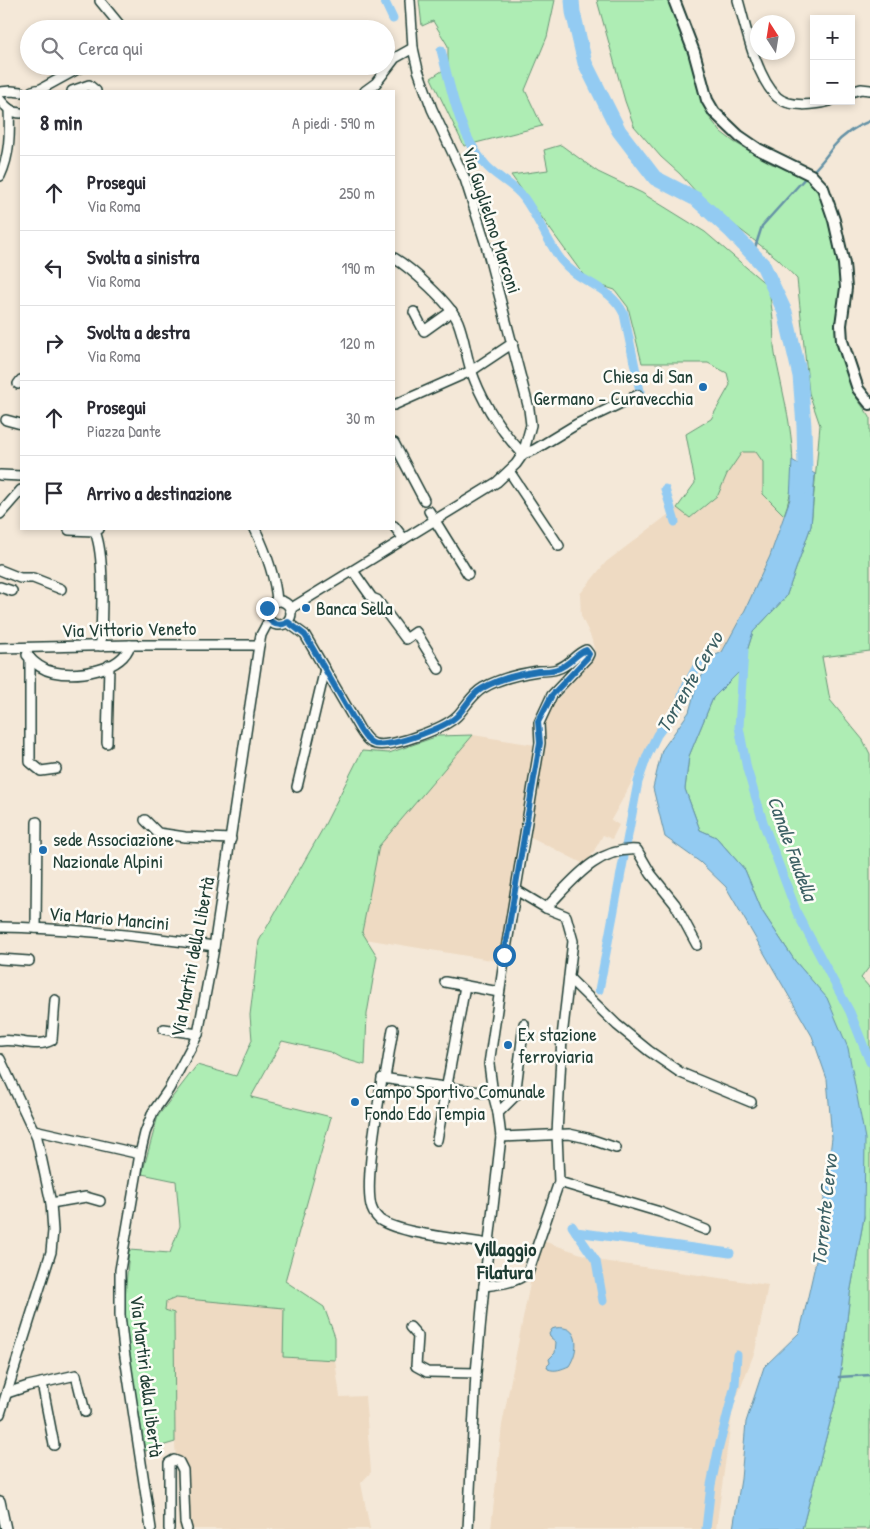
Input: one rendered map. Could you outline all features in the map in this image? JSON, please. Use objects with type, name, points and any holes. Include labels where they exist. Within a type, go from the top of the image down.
[{"type":"main road","points":[[674,0],[694,52],[707,100],[714,112],[733,131],[758,149],[804,171],[817,180],[828,198],[844,264],[846,288],[841,325],[842,341],[858,389],[870,404]]},
{"type":"street","name":"Via Guglielmo Marconi","points":[[410,0],[413,48],[418,70],[432,108],[465,179],[486,245],[527,395],[531,425],[523,454]]},
{"type":"street","points":[[738,0],[755,58],[764,78],[777,97],[786,102],[810,104]]},
{"type":"street","points":[[100,1],[116,20]]},
{"type":"street","points":[[395,58],[413,48]]},
{"type":"street","points":[[36,90],[67,75]]},
{"type":"street","points":[[366,90],[376,83],[382,75]]},
{"type":"street","points":[[75,90],[89,85],[95,90]]},
{"type":"street","points":[[855,91],[870,90]]},
{"type":"street","points":[[0,92],[20,92]]},
{"type":"street","points":[[0,100],[9,109],[16,113],[20,112]]},
{"type":"street","points":[[0,176],[4,168],[9,136],[9,109]]},
{"type":"street","points":[[395,259],[408,266],[452,311],[458,322],[472,371],[489,412],[505,436],[523,454]]},
{"type":"street","points":[[414,312],[424,331],[452,311]]},
{"type":"street","points":[[395,405],[472,371],[513,343]]},
{"type":"street","points":[[290,609],[497,482],[523,454],[534,450],[577,424],[638,394]]},
{"type":"street","points":[[6,420],[20,424]]},
{"type":"street","points":[[395,445],[424,500]]},
{"type":"street","points":[[509,471],[559,546]]},
{"type":"street","points":[[0,475],[20,476]]},
{"type":"street","points":[[0,514],[20,491]]},
{"type":"street","points":[[429,511],[468,574]]},
{"type":"street","points":[[395,527],[404,539]]},
{"type":"street","points":[[96,530],[100,568],[101,646]]},
{"type":"street","points":[[255,530],[272,568],[276,582],[277,601]]},
{"type":"street","points":[[0,570],[20,578],[33,578],[61,589]]},
{"type":"street","points":[[353,571],[372,598],[377,600],[406,639],[416,632],[439,668]]},
{"type":"street","points":[[0,587],[12,591]]},
{"type":"street","points":[[273,602],[285,602],[290,609],[291,616],[288,622],[284,624],[276,625],[267,616],[267,608],[273,602]]},
{"type":"street","name":"Via Martiri della Libertà","points":[[151,1529],[120,1315],[120,1270],[140,1154],[153,1112],[169,1090],[198,1034],[231,839],[259,645],[261,635],[269,620]]},
{"type":"street","points":[[288,622],[305,635],[366,739],[372,744],[384,745],[402,741],[449,722],[457,716],[467,702],[481,689],[516,675],[558,669],[571,661],[579,652],[586,650],[589,654],[552,695],[538,722],[540,743],[502,972],[489,1064],[501,1137],[488,1244],[476,1373],[468,1529]]},
{"type":"street","points":[[21,648],[41,667],[52,672],[68,674],[99,670],[110,665],[128,650],[130,644]]},
{"type":"street","name":"Via Vittorio Veneto","points":[[0,648],[130,644],[259,645]]},
{"type":"street","points":[[30,658],[30,762],[41,771],[56,769]]},
{"type":"street","points":[[107,743],[110,665]]},
{"type":"street","points":[[297,787],[325,669]]},
{"type":"street","points":[[145,820],[158,833],[185,837],[231,839]]},
{"type":"street","points":[[36,928],[37,822]]},
{"type":"street","points":[[546,908],[567,884],[586,868],[604,857],[626,850],[637,850],[651,874],[675,904],[697,945]]},
{"type":"street","points":[[484,1286],[504,1284],[519,1279],[528,1273],[559,1182],[557,1134],[562,1037],[573,941],[566,916],[546,908],[516,890]]},
{"type":"street","name":"Via Mario Mancini","points":[[0,927],[122,934],[214,946]]},
{"type":"street","points":[[0,959],[29,961]]},
{"type":"street","points":[[569,978],[617,1026],[681,1073],[751,1102]]},
{"type":"street","points":[[445,982],[499,992]]},
{"type":"street","points":[[437,1140],[465,986]]},
{"type":"street","points":[[0,1041],[44,1044],[52,1040],[56,1000]]},
{"type":"street","points":[[498,1113],[515,1096],[524,1024]]},
{"type":"street","points":[[164,1029],[198,1034]]},
{"type":"street","points":[[386,1078],[393,1029]]},
{"type":"street","points":[[0,1059],[34,1130],[51,1203],[53,1230],[51,1252],[0,1414]]},
{"type":"street","points":[[488,1244],[400,1229],[380,1219],[372,1211],[369,1174],[382,1078],[493,1094]]},
{"type":"street","points":[[34,1130],[140,1154]]},
{"type":"street","points":[[501,1137],[569,1134],[616,1148]]},
{"type":"street","points":[[559,1182],[660,1212],[706,1230]]},
{"type":"street","points":[[51,1203],[86,1197],[100,1201]]},
{"type":"street","points":[[410,1327],[418,1336],[416,1366],[427,1372],[476,1373]]},
{"type":"street","points":[[7,1393],[76,1375],[85,1412]]},
{"type":"street","points":[[42,1383],[54,1445]]},
{"type":"street","points":[[169,1529],[169,1463],[174,1460],[179,1462],[183,1470],[185,1522],[187,1529]]},
{"type":"street","points":[[0,1501],[6,1529]]},
{"type":"shaded area","points":[[742,452],[756,452],[763,462],[763,494],[784,515],[770,556],[745,610],[722,652],[709,646],[675,713],[668,710],[611,820],[619,825],[612,839],[603,835],[586,865],[529,836],[516,890],[503,962],[365,939],[362,932],[379,846],[473,735],[535,745],[546,712],[596,656],[591,637],[581,616],[580,594],[606,562],[677,508],[691,518],[718,495],[727,474]]},
{"type":"shaded area","points":[[543,1241],[602,1261],[768,1285],[755,1351],[733,1407],[716,1529],[491,1529],[502,1425],[532,1273]]},
{"type":"shaded area","points":[[176,1298],[284,1308],[284,1357],[335,1360],[340,1397],[365,1396],[371,1472],[361,1483],[370,1529],[179,1529],[175,1442],[174,1314],[165,1310],[166,1302]]},
{"type":"green space","points":[[419,0],[555,0],[547,37],[525,90],[542,126],[464,146],[431,78],[448,67],[448,46],[433,21],[422,26]]},
{"type":"green space","points":[[597,0],[669,0],[709,117],[721,132],[734,142],[772,164],[801,171],[821,190],[838,264],[841,287],[835,323],[836,342],[853,393],[870,417],[870,651],[822,657],[830,700],[863,740],[870,754],[870,966],[861,978],[870,988],[870,1529],[802,1529],[839,1388],[850,1294],[864,1217],[827,999],[795,961],[762,911],[745,870],[716,837],[700,830],[685,789],[689,756],[713,698],[741,670],[753,632],[786,597],[811,526],[820,425],[809,393],[797,279],[778,259],[706,203],[634,126],[625,101]]},
{"type":"green space","points":[[561,145],[598,172],[642,193],[705,232],[768,286],[773,316],[774,350],[788,414],[793,455],[790,496],[784,515],[763,494],[763,462],[756,452],[742,452],[727,474],[718,495],[690,518],[677,508],[695,483],[686,434],[711,419],[730,385],[727,373],[708,363],[642,363],[628,307],[615,290],[593,283],[579,269],[511,175],[548,170],[544,150]]},
{"type":"green space","points":[[473,735],[379,846],[362,932],[377,956],[367,1014],[365,1065],[341,1058],[330,1052],[282,1041],[251,1097],[331,1117],[285,1281],[324,1307],[335,1337],[335,1360],[283,1357],[284,1308],[176,1298],[166,1302],[165,1310],[174,1313],[175,1442],[145,1451],[124,1311],[129,1250],[170,1253],[180,1226],[176,1181],[142,1174],[158,1116],[197,1065],[236,1076],[252,1040],[250,1015],[259,941],[322,830],[362,751],[389,753],[438,736]]},
{"type":"water","points":[[792,460],[815,474],[811,526],[786,597],[753,632],[741,670],[713,698],[689,756],[685,789],[700,830],[716,837],[745,870],[762,911],[795,961],[827,998],[848,1048],[865,1139],[864,1217],[850,1294],[839,1388],[802,1529],[733,1529],[741,1479],[746,1422],[764,1367],[800,1332],[816,1261],[832,1138],[827,1079],[812,1036],[726,887],[700,862],[665,837],[653,788],[662,750],[689,712],[697,684],[714,656],[722,652],[745,610],[770,556],[790,499]]},
{"type":"water","points":[[555,1328],[570,1330],[576,1340],[576,1346],[569,1366],[553,1370],[548,1369],[547,1366],[550,1363],[549,1359],[555,1353],[556,1342],[549,1334]]},
{"type":"waterway","points":[[384,0],[393,19]]},
{"type":"waterway","name":"Torrente Cervo","points":[[572,0],[585,63],[619,131],[655,178],[696,199],[732,232],[763,265],[785,312],[800,376],[804,426],[805,469],[803,487]]},
{"type":"waterway","points":[[441,50],[456,109],[475,151],[488,168],[515,188],[524,198],[561,260],[577,274],[603,290],[618,304],[624,314],[640,391]]},
{"type":"waterway","points":[[812,172],[845,135],[870,121]]},
{"type":"waterway","points":[[753,254],[762,226],[806,177]]},
{"type":"waterway","points":[[665,489],[675,522]]},
{"type":"waterway","name":"Canale Faudella","points":[[744,651],[739,727],[747,769],[764,825],[797,913],[850,1012],[870,1062]]},
{"type":"waterway","points":[[626,846],[638,782],[647,756],[657,735],[680,704],[683,692],[700,661]]},
{"type":"waterway","points":[[599,990],[624,857]]},
{"type":"waterway","points":[[572,1226],[576,1232],[730,1253]]},
{"type":"waterway","points":[[576,1232],[596,1261],[603,1301]]},
{"type":"waterway","points":[[706,1529],[711,1485],[735,1385],[737,1355]]},
{"type":"waterway","points":[[839,1377],[870,1375]]},
{"type":"place","name":"Chiesa di San Germano - Curavecchia","points":[[703,387]]},
{"type":"place","name":"Banca Sella","points":[[306,608]]},
{"type":"place","name":"sede Associazione Nazionale Alpini","points":[[43,850]]},
{"type":"place","name":"Ex stazione ferroviaria","points":[[508,1045]]},
{"type":"place","name":"Campo Sportivo Comunale Fondo Edo Tempia","points":[[355,1102]]},
{"type":"district","name":"Villaggio Filatura","points":[[505,1260]]},
{"type":"route","points":[[267,608],[267,616],[272,623],[280,625],[288,622],[305,635],[359,728],[366,739],[372,744],[384,745],[402,741],[439,727],[457,716],[467,702],[481,689],[491,684],[516,675],[558,669],[571,661],[579,652],[586,650],[589,654],[552,695],[538,722],[540,743],[504,955]]}]
